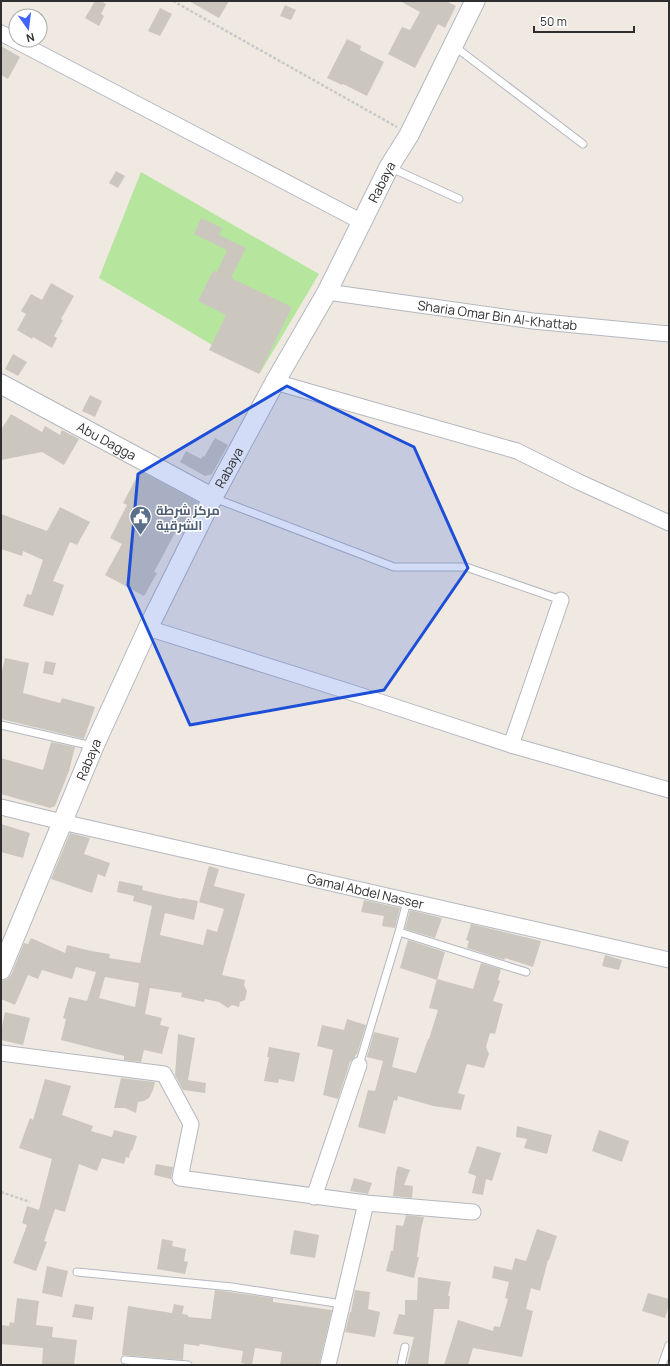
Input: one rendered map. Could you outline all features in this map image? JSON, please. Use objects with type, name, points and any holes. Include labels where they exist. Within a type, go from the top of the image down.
[{"type":"street","name":"Rabaya","points":[[1,970],[94,746],[148,628],[213,497],[275,382],[327,292],[389,167],[409,135],[476,1]]},
{"type":"street","points":[[1,33],[362,222]]},
{"type":"street","name":"Sharia Omar Bin Al-Khattab","points":[[327,292],[533,320],[669,334]]},
{"type":"street","points":[[275,382],[517,451],[579,482],[669,523]]},
{"type":"street","name":"Abu Dagga","points":[[1,384],[213,497]]},
{"type":"street","points":[[511,745],[562,600]]},
{"type":"street","points":[[148,628],[357,694],[511,745],[669,790]]},
{"type":"street","name":"Gamal Abdel Nasser","points":[[1,807],[669,960]]},
{"type":"street","points":[[1,1053],[164,1074],[191,1124],[180,1178],[314,1197],[473,1212]]},
{"type":"street","points":[[314,1197],[359,1065]]},
{"type":"street","points":[[328,1365],[366,1203]]},
{"type":"lane","points":[[454,46],[583,144]]},
{"type":"lane","points":[[389,167],[459,199]]},
{"type":"lane","points":[[213,497],[394,567],[466,566],[562,600]]},
{"type":"lane","points":[[1,725],[94,746]]},
{"type":"lane","points":[[359,1065],[407,901]]},
{"type":"lane","points":[[399,932],[526,972]]},
{"type":"lane","points":[[77,1272],[232,1287],[342,1304]]},
{"type":"lane","points":[[662,1365],[669,1345]]},
{"type":"lane","points":[[401,1365],[405,1348]]},
{"type":"lane","points":[[125,1360],[188,1365]]},
{"type":"path","points":[[173,1],[396,126],[409,135]]},
{"type":"path","points":[[1,1192],[30,1202]]},
{"type":"highlighted area","points":[[287,386],[414,447],[468,568],[384,690],[190,725],[128,585],[138,474]]},
{"type":"green space","points":[[141,172],[319,274],[260,373],[99,278]]},
{"type":"building","points":[[95,1],[101,1],[106,4],[101,14],[104,16],[99,26],[85,18]]},
{"type":"building","points":[[189,1],[229,1],[219,18]]},
{"type":"building","points":[[400,1],[446,1],[456,6],[445,28],[438,24],[415,68],[388,54],[402,27],[410,30],[420,12]]},
{"type":"building","points":[[285,5],[296,10],[291,20],[280,16]]},
{"type":"building","points":[[160,8],[172,14],[160,36],[148,31]]},
{"type":"building","points":[[347,39],[361,46],[360,50],[384,62],[367,96],[327,78]]},
{"type":"building","points":[[1,46],[20,57],[8,79],[1,75]]},
{"type":"building","points":[[116,171],[125,176],[118,188],[109,183]]},
{"type":"building","points":[[201,218],[222,228],[219,235],[246,248],[231,278],[292,307],[259,374],[209,350],[226,315],[198,301],[213,271],[217,272],[227,250],[194,234]]},
{"type":"building","points":[[51,283],[74,296],[61,319],[63,320],[54,336],[57,338],[52,348],[17,330],[26,314],[21,311],[31,294],[42,300]]},
{"type":"building","points":[[13,354],[27,362],[18,376],[5,369]]},
{"type":"building","points":[[90,395],[102,401],[95,417],[82,411]]},
{"type":"building","points":[[11,414],[42,432],[45,426],[60,435],[62,430],[79,439],[64,465],[42,452],[1,460],[1,430]]},
{"type":"building","points":[[215,438],[228,445],[212,474],[205,476],[180,462],[186,451],[201,459],[203,456],[204,457]]},
{"type":"building","points":[[140,471],[198,502],[182,535],[176,531],[154,572],[157,573],[144,596],[105,575],[122,544],[110,538],[127,505],[123,503]]},
{"type":"building","points":[[60,507],[90,522],[77,545],[70,542],[53,581],[64,585],[53,616],[23,606],[27,594],[31,595],[43,560],[23,551],[22,556],[1,549],[1,514],[47,531]]},
{"type":"building","points":[[5,658],[29,663],[23,693],[60,703],[62,698],[95,707],[84,739],[1,719],[1,676]]},
{"type":"building","points":[[45,661],[56,663],[53,675],[43,673]]},
{"type":"building","points":[[51,742],[75,747],[69,771],[55,806],[50,808],[1,794],[1,758],[43,770]]},
{"type":"building","points":[[1,824],[30,833],[23,858],[1,852]]},
{"type":"building","points":[[70,833],[90,838],[84,854],[110,863],[105,877],[98,874],[92,893],[51,879]]},
{"type":"building","points":[[209,866],[219,869],[214,886],[245,894],[222,975],[245,980],[244,985],[247,991],[245,1000],[240,1002],[239,1007],[232,1005],[228,1008],[219,1002],[205,999],[204,1002],[181,997],[182,993],[150,988],[145,1014],[162,1018],[160,1025],[169,1027],[162,1054],[144,1050],[141,1062],[124,1060],[124,1056],[61,1040],[66,1019],[63,1018],[69,997],[87,1001],[96,972],[76,967],[72,979],[42,970],[38,979],[28,975],[15,1005],[1,999],[2,981],[11,975],[24,943],[28,944],[31,938],[65,953],[67,945],[110,954],[109,958],[140,963],[152,906],[133,901],[134,896],[117,892],[119,881],[143,886],[142,890],[198,901],[194,920],[165,913],[160,935],[203,945],[207,929],[217,932],[224,909],[199,902]],"holes":[[[105,977],[139,983],[135,1007],[99,998]]]},
{"type":"building","points":[[364,900],[400,908],[395,928],[382,926],[384,916],[361,912]]},
{"type":"building","points":[[410,910],[442,918],[435,938],[405,929]]},
{"type":"building","points":[[471,924],[541,941],[533,967],[505,958],[504,960],[467,948],[469,941],[466,940]]},
{"type":"building","points":[[408,940],[445,952],[437,980],[400,968]]},
{"type":"building","points":[[605,955],[622,960],[619,970],[602,966]]},
{"type":"building","points":[[481,963],[501,969],[498,980],[500,981],[493,1001],[503,1004],[495,1034],[490,1033],[486,1047],[489,1054],[484,1068],[467,1064],[458,1093],[465,1095],[461,1110],[433,1106],[398,1096],[397,1101],[394,1100],[385,1134],[358,1127],[368,1090],[375,1091],[383,1061],[367,1057],[374,1032],[399,1038],[392,1067],[416,1073],[438,1010],[429,1008],[437,979],[473,989]]},
{"type":"building","points":[[5,1012],[30,1018],[23,1045],[1,1040],[1,1031]]},
{"type":"building","points":[[347,1019],[366,1025],[357,1054],[350,1062],[338,1099],[323,1095],[333,1050],[317,1046],[322,1025],[344,1030]]},
{"type":"building","points":[[178,1034],[195,1038],[188,1080],[206,1083],[205,1093],[183,1090],[175,1075]]},
{"type":"building","points":[[269,1047],[300,1053],[294,1082],[279,1079],[278,1083],[264,1081],[269,1057],[267,1057]]},
{"type":"building","points":[[121,1078],[155,1082],[149,1098],[138,1102],[136,1113],[125,1108],[114,1108]]},
{"type":"building","points":[[45,1079],[71,1086],[62,1115],[93,1126],[91,1131],[112,1137],[114,1130],[137,1136],[129,1158],[126,1157],[124,1164],[102,1158],[97,1171],[79,1164],[65,1212],[55,1209],[44,1241],[47,1242],[36,1271],[13,1263],[27,1225],[22,1223],[27,1206],[39,1210],[52,1159],[19,1148],[30,1118],[33,1120]]},
{"type":"building","points":[[517,1126],[552,1135],[547,1154],[524,1148],[527,1139],[516,1137]]},
{"type":"building","points":[[599,1130],[629,1141],[622,1162],[592,1151]]},
{"type":"building","points":[[477,1146],[501,1153],[492,1181],[486,1179],[483,1195],[472,1193],[476,1176],[468,1173]]},
{"type":"building","points":[[156,1164],[173,1167],[171,1179],[154,1175]]},
{"type":"building","points":[[398,1166],[410,1170],[404,1185],[413,1186],[412,1198],[393,1196]]},
{"type":"building","points":[[354,1178],[372,1183],[368,1194],[350,1191]]},
{"type":"building","points":[[406,1215],[424,1217],[417,1257],[419,1257],[414,1278],[386,1271],[391,1251],[393,1251],[396,1225],[403,1226]]},
{"type":"building","points":[[537,1229],[557,1236],[548,1260],[540,1291],[531,1288],[526,1309],[533,1311],[522,1357],[473,1348],[468,1365],[444,1365],[458,1320],[493,1331],[494,1326],[500,1327],[508,1299],[505,1298],[509,1282],[492,1278],[494,1266],[512,1270],[515,1258],[526,1261]]},
{"type":"building","points":[[294,1230],[319,1235],[315,1258],[290,1254]]},
{"type":"building","points":[[162,1239],[173,1241],[172,1246],[186,1249],[184,1261],[188,1262],[185,1274],[157,1269]]},
{"type":"building","points":[[47,1266],[68,1271],[62,1297],[42,1293]]},
{"type":"building","points":[[418,1277],[451,1282],[448,1296],[450,1296],[449,1309],[434,1309],[428,1365],[407,1365],[414,1337],[393,1334],[399,1314],[405,1315],[405,1300],[417,1300]]},
{"type":"building","points":[[215,1290],[273,1298],[273,1302],[332,1310],[319,1365],[280,1365],[282,1352],[255,1348],[252,1365],[241,1363],[243,1351],[200,1344],[199,1346],[184,1344],[183,1360],[122,1355],[128,1306],[172,1313],[174,1304],[184,1306],[182,1314],[188,1315],[188,1317],[211,1319]]},
{"type":"building","points":[[355,1290],[370,1292],[368,1309],[380,1312],[375,1337],[345,1332],[351,1312]]},
{"type":"building","points":[[648,1293],[669,1299],[669,1306],[665,1318],[642,1311]]},
{"type":"building","points":[[17,1298],[39,1301],[36,1325],[53,1327],[52,1337],[77,1340],[74,1365],[42,1365],[43,1348],[1,1344],[1,1325],[9,1326],[10,1322],[14,1323]]},
{"type":"building","points":[[75,1304],[94,1307],[92,1320],[72,1317]]},
{"type":"place","name":"مركز شرطة الشرقية","points":[[140,536]]}]
